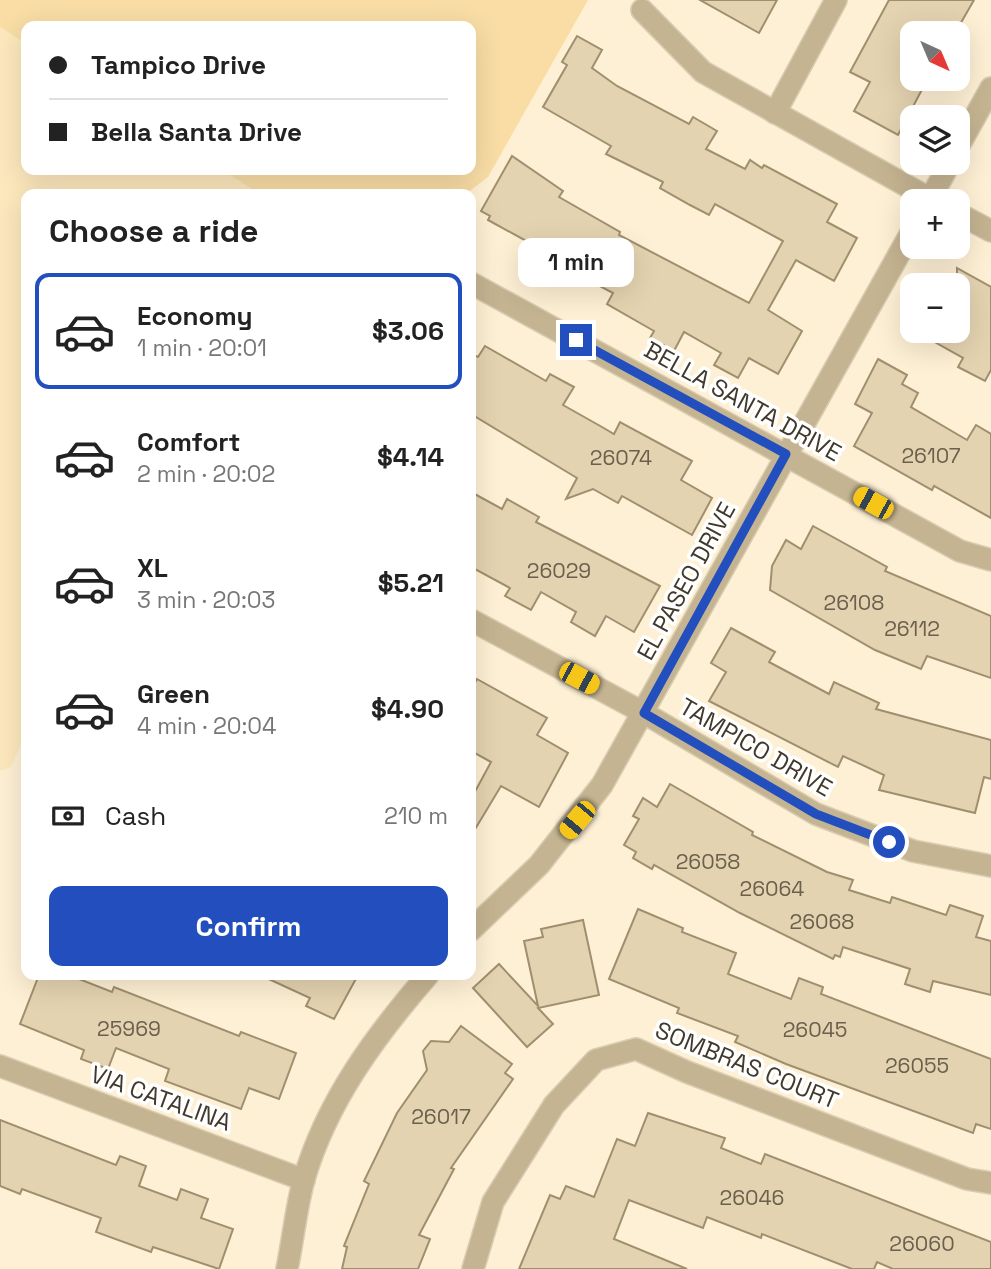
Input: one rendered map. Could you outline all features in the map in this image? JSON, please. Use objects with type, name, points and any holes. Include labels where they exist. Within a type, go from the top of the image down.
[{"type":"street","points":[[775,113],[836,0]]},
{"type":"street","points":[[642,10],[703,72],[910,189]]},
{"type":"street","points":[[970,126],[991,88]]},
{"type":"street","points":[[970,220],[991,231]]},
{"type":"street","name":"EL PASEO DRIVE","points":[[476,925],[539,865],[602,785],[900,252]]},
{"type":"street","name":"BELLA SANTA DRIVE","points":[[476,286],[960,551],[991,560]]},
{"type":"street","name":"TAMPICO DRIVE","points":[[476,623],[644,713],[816,814],[913,851],[991,866]]},
{"type":"street","points":[[287,1269],[304,1180],[333,1104],[380,1030],[424,980]]},
{"type":"street","name":"SOMBRAS COURT","points":[[473,1269],[492,1202],[554,1105],[596,1060],[636,1049],[687,1072],[967,1179],[991,1183]]},
{"type":"street","name":"VIA CATALINA","points":[[0,1066],[304,1180]]},
{"type":"shaded area","points":[[0,0],[588,0],[488,177],[472,189],[252,189],[230,175],[476,175],[476,21],[21,21],[21,41],[0,27]]},
{"type":"shaded area","points":[[0,27],[21,41],[21,175],[230,175],[252,189],[21,189],[21,744],[11,767],[0,771]]},
{"type":"building","points":[[700,0],[777,0],[759,33]]},
{"type":"building","points":[[889,0],[974,0],[962,21],[900,21],[900,91],[921,91],[914,105],[900,105],[898,135],[854,111],[870,82],[850,72]]},
{"type":"building","points":[[577,36],[602,50],[592,68],[617,86],[689,124],[693,117],[717,131],[706,149],[745,169],[750,160],[762,168],[764,165],[837,204],[827,222],[857,238],[834,281],[796,260],[768,310],[802,331],[778,374],[749,358],[738,378],[714,365],[721,353],[684,332],[674,351],[650,338],[654,331],[607,304],[613,293],[562,266],[551,284],[526,270],[539,248],[488,220],[490,216],[481,211],[512,156],[563,191],[559,197],[620,232],[619,235],[749,303],[783,241],[715,204],[709,215],[690,205],[660,188],[663,182],[606,154],[611,146],[543,107],[567,65],[562,62]]},
{"type":"building","points":[[970,275],[991,287],[991,370],[985,381],[958,367],[963,358],[936,343],[970,343]]},
{"type":"building","points":[[485,346],[546,381],[550,374],[574,387],[563,405],[614,434],[620,422],[692,461],[681,480],[712,498],[692,535],[622,496],[618,503],[593,489],[566,499],[577,478],[476,417],[476,356],[478,357]]},
{"type":"building","points":[[878,359],[907,375],[902,384],[918,393],[911,407],[967,440],[976,425],[991,434],[991,518],[934,486],[932,490],[854,446],[872,413],[855,404]]},
{"type":"building","points":[[476,495],[502,509],[507,499],[539,517],[536,522],[660,586],[634,632],[606,616],[595,636],[571,622],[576,612],[541,592],[531,610],[505,596],[510,588],[476,570]]},
{"type":"building","points":[[813,526],[887,567],[885,571],[991,616],[991,678],[927,656],[921,669],[875,650],[770,590],[772,566],[786,540],[801,549]]},
{"type":"building","points":[[731,628],[775,652],[769,662],[829,694],[834,682],[879,703],[876,709],[991,740],[991,779],[984,777],[975,813],[879,790],[884,775],[843,756],[838,767],[709,701],[726,672],[711,663]]},
{"type":"building","points":[[476,681],[547,718],[537,735],[568,753],[539,807],[501,786],[476,828],[476,790],[491,762],[476,754]]},
{"type":"building","points":[[670,784],[753,832],[752,835],[827,872],[853,880],[849,890],[890,903],[892,897],[946,915],[950,905],[983,916],[976,937],[991,941],[991,995],[933,981],[930,992],[905,984],[910,969],[843,947],[840,957],[835,955],[833,959],[740,913],[654,865],[652,869],[633,858],[636,852],[624,845],[639,819],[633,816],[643,798],[657,807]]},
{"type":"building","points":[[638,909],[683,928],[682,932],[736,953],[728,974],[791,999],[799,978],[823,987],[821,994],[991,1059],[991,1129],[976,1124],[973,1133],[786,1064],[735,1042],[738,1036],[677,1013],[679,1008],[609,979]]},
{"type":"building","points":[[583,920],[599,995],[538,1008],[553,1024],[527,1047],[473,988],[499,964],[538,1006],[524,941],[543,937],[541,929]]},
{"type":"building","points":[[37,980],[82,980],[112,992],[114,987],[239,1036],[241,1032],[296,1053],[279,1099],[249,1088],[241,1109],[165,1081],[169,1069],[116,1048],[108,1069],[81,1059],[84,1050],[20,1024]]},
{"type":"building","points":[[271,980],[355,980],[334,1019],[306,1006],[310,998]]},
{"type":"building","points":[[461,1026],[512,1064],[505,1073],[513,1079],[451,1168],[454,1169],[419,1235],[430,1239],[418,1269],[342,1269],[347,1247],[344,1246],[369,1184],[364,1181],[397,1113],[427,1070],[423,1051],[431,1041],[449,1042]]},
{"type":"building","points":[[648,1113],[725,1138],[721,1148],[761,1164],[765,1154],[991,1242],[991,1269],[893,1269],[877,1262],[874,1269],[852,1269],[762,1234],[761,1238],[707,1217],[703,1228],[629,1200],[614,1239],[687,1269],[519,1269],[550,1195],[560,1199],[566,1186],[594,1197],[617,1139],[635,1146]]},
{"type":"building","points":[[0,1120],[116,1165],[120,1156],[146,1166],[139,1186],[177,1200],[181,1189],[208,1199],[201,1218],[233,1229],[219,1269],[153,1247],[151,1252],[96,1232],[101,1218],[22,1189],[20,1194],[0,1186]]},
{"type":"route","points":[[576,340],[786,454],[644,713],[816,814],[889,842]]}]
